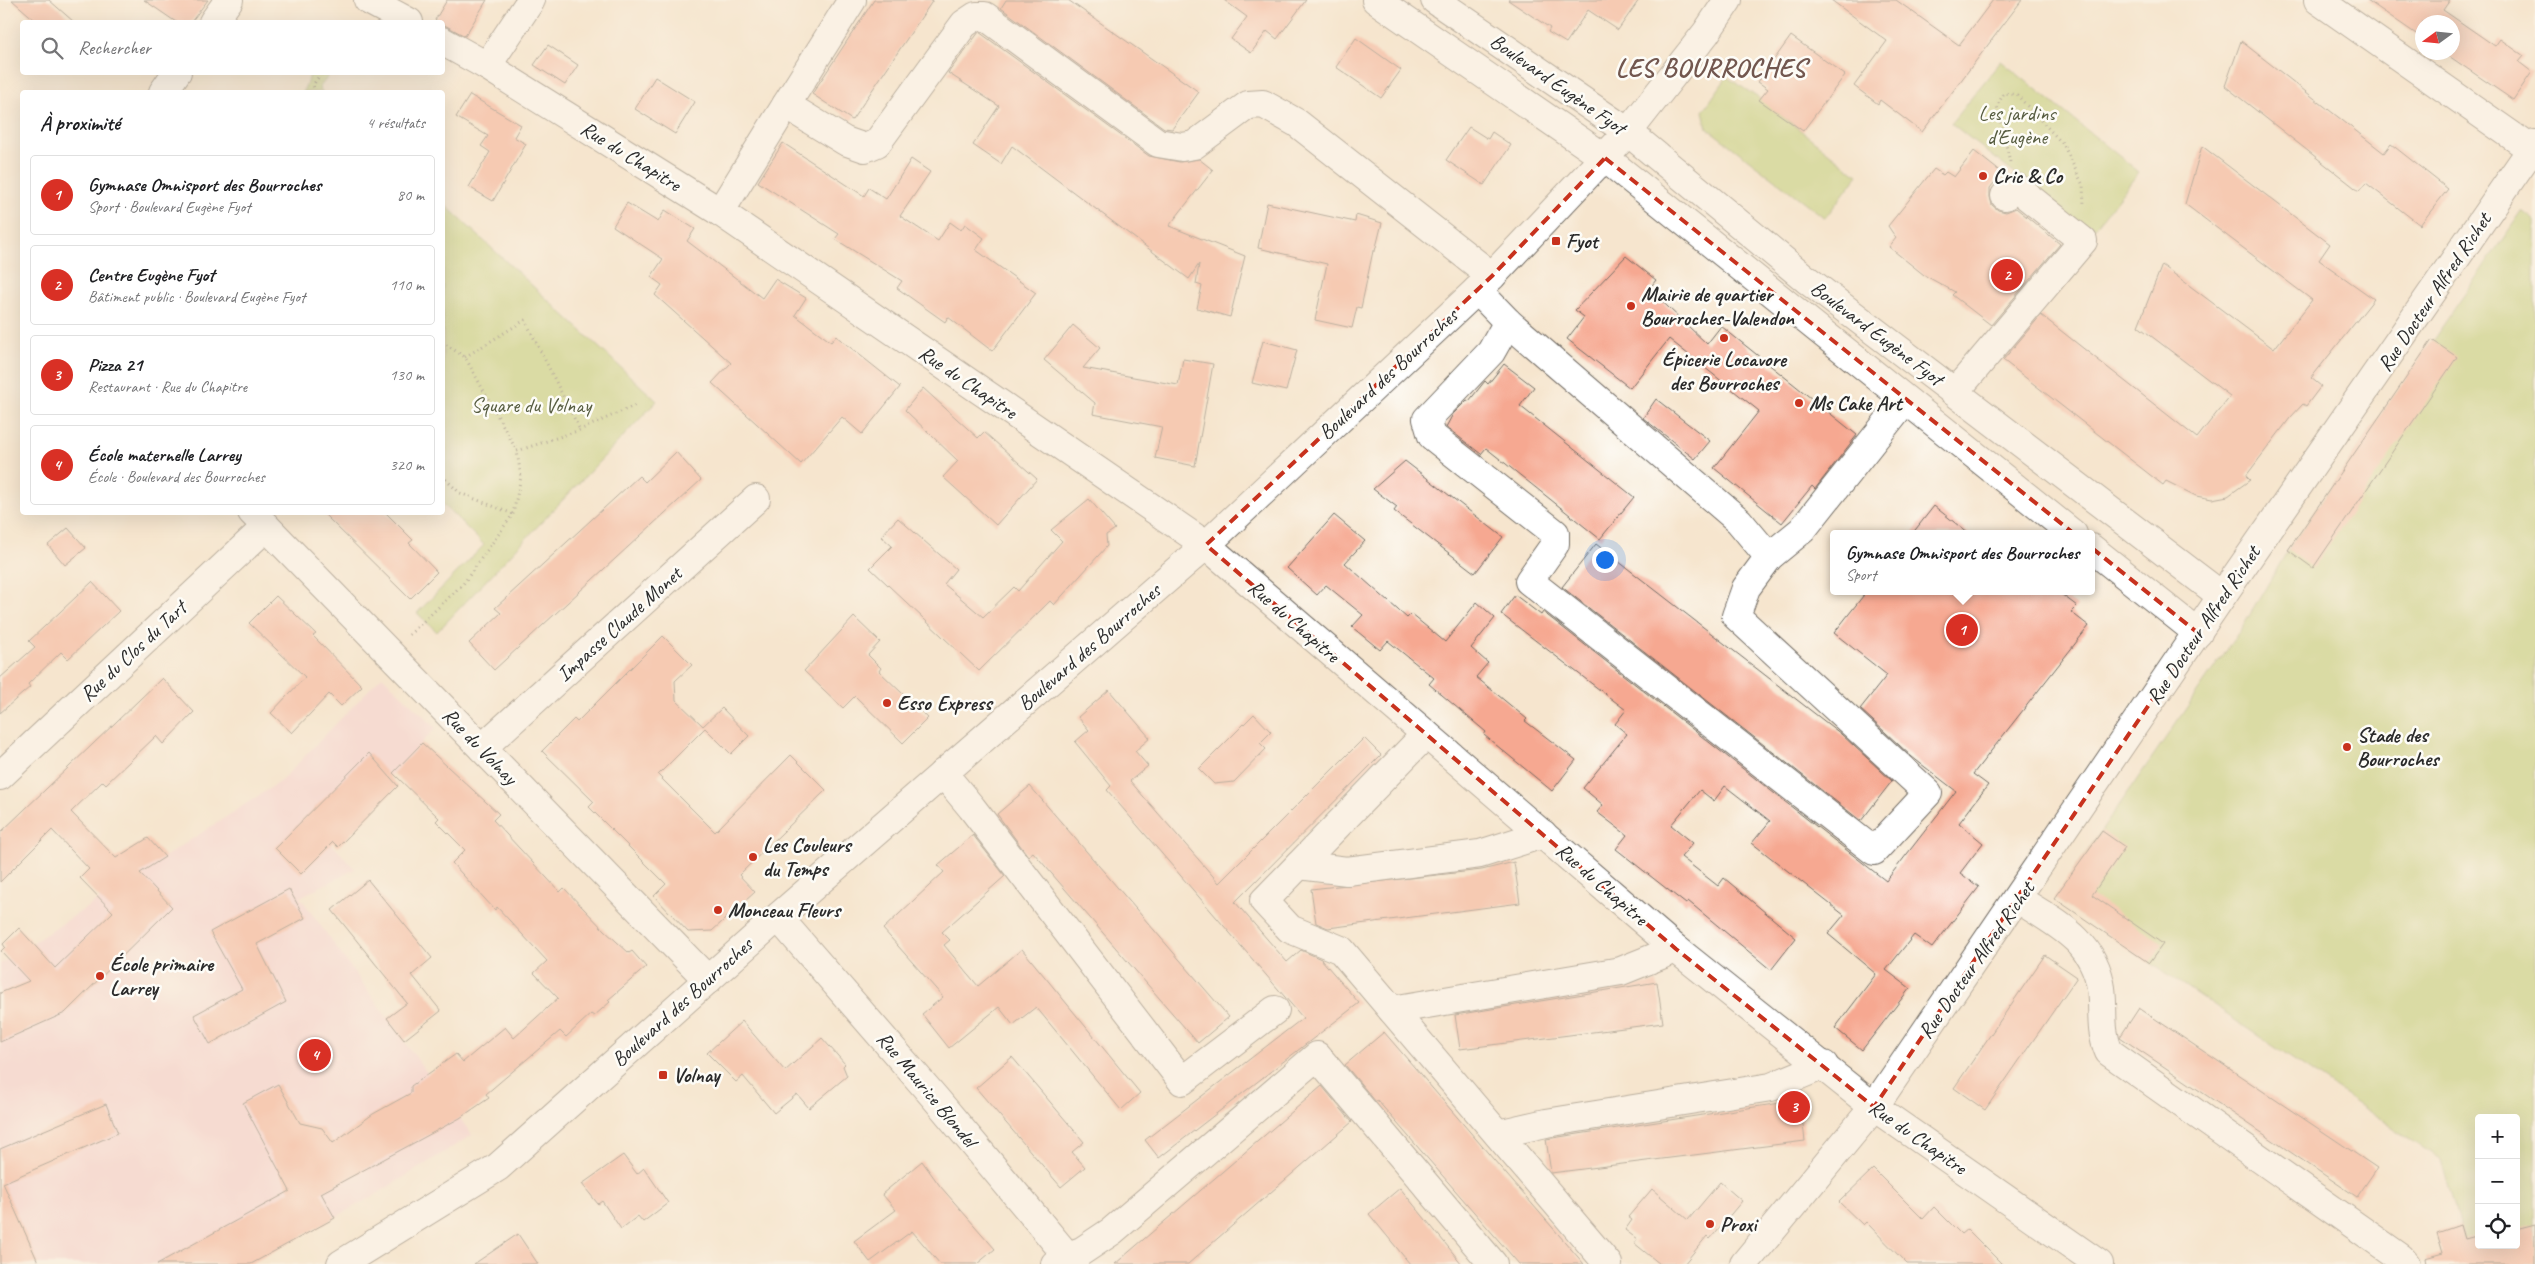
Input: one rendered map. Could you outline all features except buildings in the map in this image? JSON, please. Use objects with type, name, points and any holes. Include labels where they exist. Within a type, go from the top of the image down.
[{"type":"street","points":[[214,20],[229,0]]},
{"type":"street","points":[[368,0],[405,20]]},
{"type":"street","points":[[487,66],[531,0]]},
{"type":"street","points":[[720,212],[852,0]]},
{"type":"street","name":"Boulevard Eugène Fyot","points":[[1376,0],[1604,158],[2068,530]]},
{"type":"street","name":"Boulevard Eugène Fyot","points":[[1435,0],[1628,132],[1806,279],[2222,596]]},
{"type":"street","name":"Boulevard des Bourroches","points":[[341,1264],[498,1167],[778,917],[1206,545],[1484,283],[1604,158],[1628,132],[1706,33],[1728,0]]},
{"type":"street","points":[[2318,0],[2533,146]]},
{"type":"street","points":[[786,105],[845,142],[865,148],[877,144],[964,24],[976,16],[985,16],[1158,142],[1182,147],[1194,145],[1248,105],[1263,104],[1297,123],[1484,283],[1508,322],[1739,521],[1769,557]]},
{"type":"street","name":"Rue du Chapitre","points":[[445,43],[487,66],[720,212],[1206,545],[1676,949],[1824,1065],[1874,1107],[2099,1264]]},
{"type":"street","points":[[164,90],[175,75]]},
{"type":"street","name":"Rue Docteur Alfred Richet","points":[[1744,1264],[1874,1107],[2018,899],[2222,596],[2533,146]]},
{"type":"street","points":[[1955,392],[2082,241],[2011,192]]},
{"type":"street","points":[[1508,322],[1491,352],[1427,419],[1432,436],[1555,533],[1555,544],[1529,581],[1874,851],[1928,792],[1736,616],[1746,588],[1769,557],[1802,530],[1905,400]]},
{"type":"street","name":"Impasse Claude Monet","points":[[482,748],[756,499]]},
{"type":"street","name":"Rue du Volnay","points":[[259,520],[390,652],[708,980]]},
{"type":"street","name":"Rue du Clos du Tart","points":[[0,776],[259,520]]},
{"type":"street","points":[[2095,551],[2198,633]]},
{"type":"street","points":[[1426,734],[1264,901],[1290,929],[1341,950],[1608,1264]]},
{"type":"street","points":[[943,773],[1182,1080],[1275,1010]]},
{"type":"street","points":[[1299,865],[1347,872],[1480,854],[1543,834]]},
{"type":"street","points":[[2018,899],[2072,934],[2094,961],[2101,988],[2102,1037],[2109,1052],[2401,1258],[2406,1264]]},
{"type":"street","name":"Rue Maurice Blondel","points":[[778,917],[936,1099],[1065,1261]]},
{"type":"street","points":[[1392,1010],[1621,971],[1676,949]]},
{"type":"street","points":[[1065,1261],[1112,1231],[1317,1056],[1493,1264]]},
{"type":"street","points":[[1498,1134],[1546,1123],[1771,1088],[1824,1065]]},
{"type":"path","points":[[314,90],[313,86],[320,75]]},
{"type":"path","points":[[2011,192],[1997,106],[2004,93],[2017,95],[2062,144],[2084,185],[2082,241]]},
{"type":"path","points":[[466,357],[525,320],[580,430]]},
{"type":"path","points":[[390,652],[463,584],[513,514],[521,477],[517,451],[466,357],[445,344]]},
{"type":"path","points":[[517,451],[580,430],[638,404]]},
{"type":"path","points":[[445,479],[460,493],[513,514]]},
{"type":"highlighted area","points":[[1605,158],[2198,633],[1874,1107],[1676,949],[1206,545],[1492,276]]},
{"type":"shaded area","name":"École primaire Larrey","points":[[382,676],[436,728],[328,840],[355,869],[300,897],[472,1135],[377,1194],[251,1264],[0,1264],[0,964],[281,781]]},
{"type":"green space","name":"Les jardins d'Eugène","points":[[2001,61],[2139,172],[2090,234],[1951,123]]},
{"type":"green space","points":[[310,75],[329,75],[319,88],[321,90],[304,90]]},
{"type":"green space","points":[[1727,77],[1760,99],[1858,175],[1825,218],[1707,128],[1703,111]]},
{"type":"green space","name":"Square du Volnay","points":[[445,205],[657,401],[437,632],[417,613],[484,545],[445,506]]},
{"type":"green space","name":"Stade des Bourroches","points":[[2522,211],[2535,221],[2535,1264],[2471,1264],[2441,1160],[2055,898],[2245,623],[2288,550]]},
{"type":"place","name":"Cric & Co","points":[[1983,176]]},
{"type":"place","name":"Fyot","points":[[1556,241]]},
{"type":"place","name":"Centre Eugène Fyot","points":[[2007,275]]},
{"type":"place","name":"Mairie de quartier Bourroches-Valendon","points":[[1631,306]]},
{"type":"place","name":"Épicerie Locavore des Bourroches","points":[[1724,338]]},
{"type":"place","name":"Ms Cake Art","points":[[1799,403]]},
{"type":"place","name":"Gymnase Omnisport des Bourroches","points":[[1962,630]]},
{"type":"place","name":"Esso Express","points":[[887,703]]},
{"type":"place","name":"Stade des Bourroches","points":[[2347,747]]},
{"type":"place","name":"Les Couleurs du Temps","points":[[753,857]]},
{"type":"place","name":"Monceau Fleurs","points":[[718,910]]},
{"type":"place","name":"École primaire Larrey","points":[[100,976]]},
{"type":"place","name":"École maternelle Larrey","points":[[315,1055]]},
{"type":"place","name":"Volnay","points":[[663,1075]]},
{"type":"place","name":"Pizza 21","points":[[1794,1107]]},
{"type":"place","name":"Proxi","points":[[1710,1224]]},
{"type":"district","name":"LES BOURROCHES","points":[[1711,67]]}]
